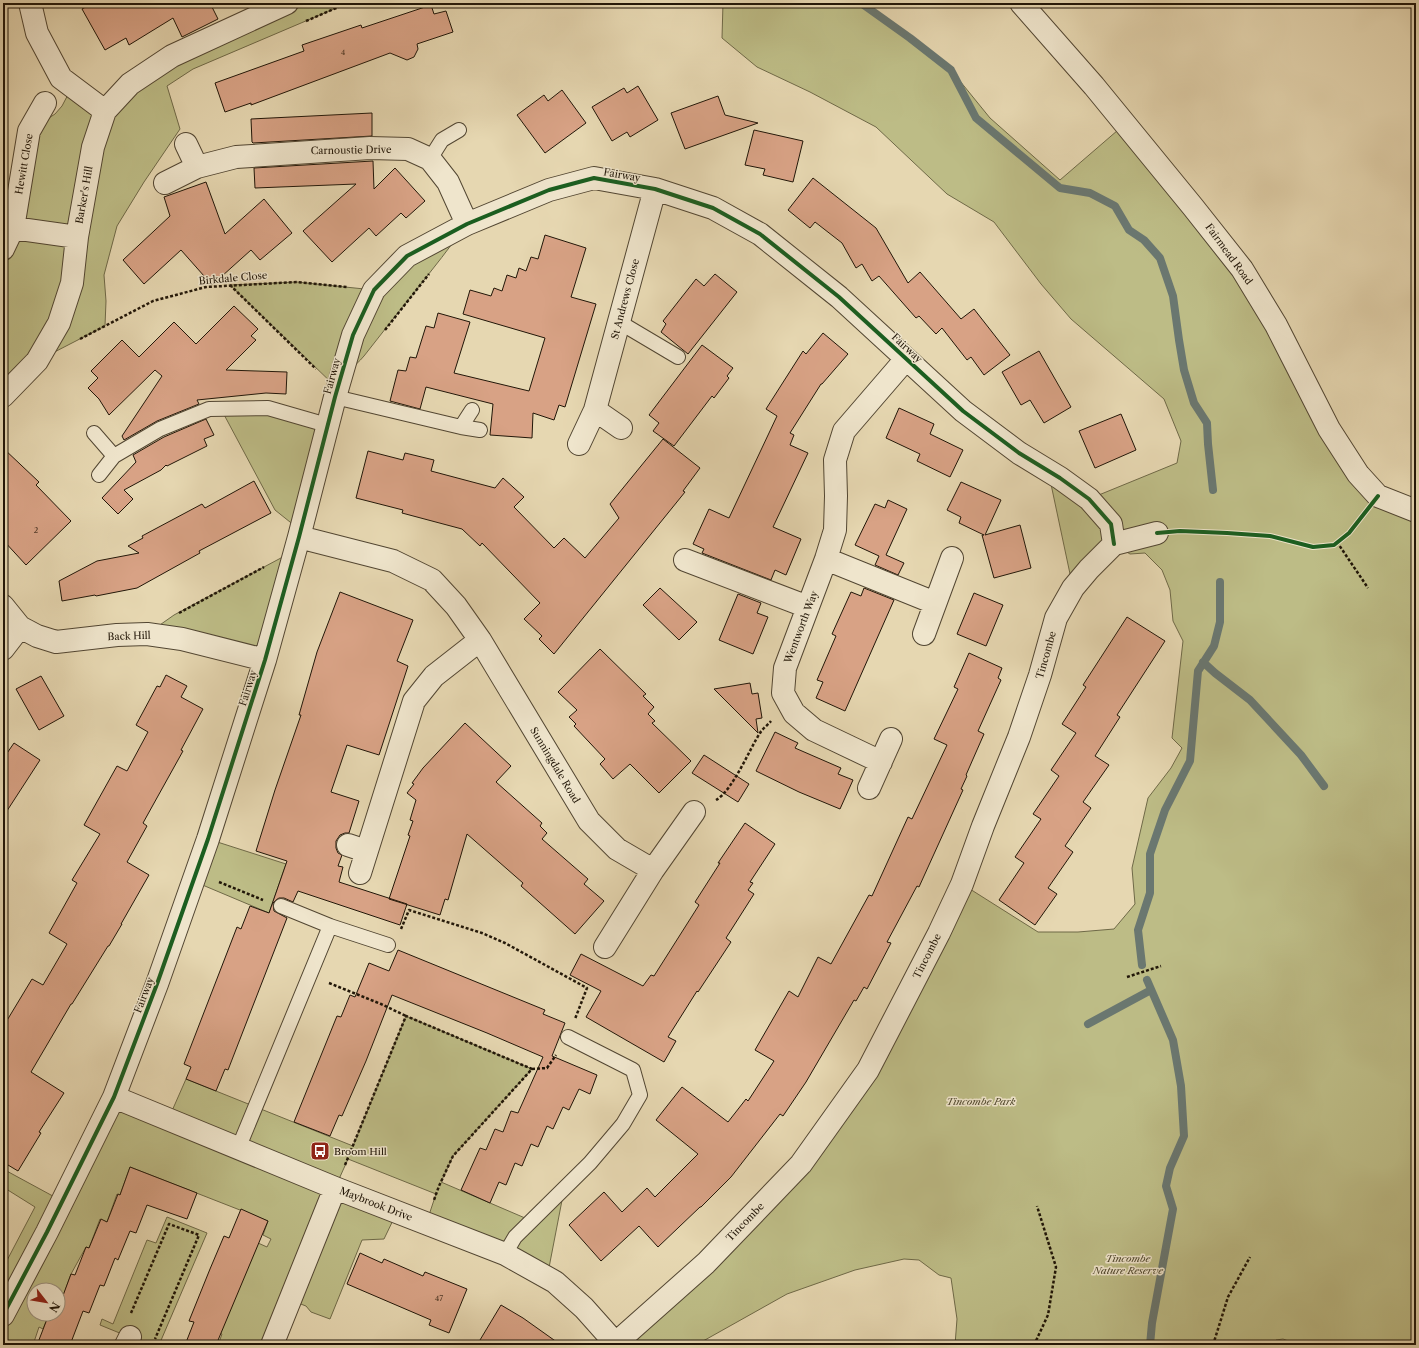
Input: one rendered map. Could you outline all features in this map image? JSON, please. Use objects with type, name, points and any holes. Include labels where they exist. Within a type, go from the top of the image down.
[{"type":"street","points":[[30,3],[37,34],[61,78],[105,112],[130,84],[172,56],[287,3]]},
{"type":"street","name":"Fairmead Road","points":[[1022,3],[1094,86],[1242,269],[1276,325],[1329,429],[1358,474],[1378,496],[1416,511]]},
{"type":"street","name":"Hewitt Close","points":[[3,249],[13,228],[29,131],[45,103]]},
{"type":"street","name":"Barker's Hill","points":[[3,396],[37,361],[59,323],[72,283],[77,237],[93,147],[105,112]]},
{"type":"street","points":[[186,144],[197,167]]},
{"type":"street","name":"Carnoustie Drive","points":[[165,183],[197,167],[236,157],[370,148],[408,149],[430,159],[448,182],[467,224]]},
{"type":"street","name":"Fairway","points":[[3,1315],[48,1232],[114,1097],[208,839],[265,660],[327,425],[353,335],[374,290],[407,256],[467,224],[549,190],[594,178],[655,189],[713,208],[760,234],[839,297],[963,411],[1019,452],[1060,478],[1089,499],[1111,524],[1114,544]]},
{"type":"street","name":"St Andrews Close","points":[[579,444],[595,410],[655,189]]},
{"type":"street","points":[[13,228],[77,237]]},
{"type":"street","name":"Wentworth Way","points":[[881,762],[814,730],[794,713],[783,693],[785,668],[826,559],[835,530],[835,460],[844,431],[906,358]]},
{"type":"street","points":[[595,410],[621,428]]},
{"type":"street","points":[[1114,544],[1157,533]]},
{"type":"street","name":"Sunningdale Road","points":[[296,544],[393,561],[432,580],[456,606],[480,640],[589,821],[617,849],[653,870]]},
{"type":"street","name":"Tincombe","points":[[616,1344],[706,1263],[801,1164],[868,1070],[939,933],[962,884],[983,826],[1019,737],[1040,674],[1056,618],[1073,588],[1089,569],[1114,544]]},
{"type":"street","points":[[924,634],[952,558]]},
{"type":"street","points":[[826,559],[935,603]]},
{"type":"street","points":[[685,560],[808,607]]},
{"type":"street","name":"Back Hill","points":[[3,606],[20,627],[37,636],[56,642],[117,635],[147,634],[182,639],[265,660]]},
{"type":"street","points":[[3,649],[20,627]]},
{"type":"street","points":[[360,873],[357,848],[414,701],[434,676],[480,640]]},
{"type":"street","points":[[869,788],[891,739]]},
{"type":"street","points":[[605,948],[653,870],[694,812]]},
{"type":"street","name":"Maybrook Drive","points":[[114,1097],[335,1188],[505,1254],[555,1282],[584,1308],[616,1344]]},
{"type":"street","points":[[272,1345],[335,1188]]},
{"type":"lane","points":[[430,159],[442,140],[459,130]]},
{"type":"lane","points":[[619,322],[678,357]]},
{"type":"lane","points":[[336,392],[461,427],[480,430]]},
{"type":"lane","points":[[99,475],[114,456],[160,429],[209,409],[268,408],[327,425]]},
{"type":"lane","points":[[461,427],[472,410]]},
{"type":"lane","points":[[94,433],[114,456]]},
{"type":"lane","points":[[281,906],[330,926],[388,946]]},
{"type":"lane","points":[[238,1149],[330,926]]},
{"type":"lane","points":[[505,1254],[515,1237],[590,1164],[622,1124],[640,1095],[633,1070],[568,1037]]},
{"type":"path","points":[[384,331],[433,270]]},
{"type":"path","points":[[230,285],[336,392]]},
{"type":"path","points":[[1343,538],[1336,544],[1368,588]]},
{"type":"path","points":[[147,634],[174,615],[296,544]]},
{"type":"path","points":[[694,812],[722,796],[761,732],[788,704]]},
{"type":"path","points":[[196,873],[236,890],[281,906]]},
{"type":"path","points":[[310,975],[532,1069],[547,1068],[568,1037],[588,988],[482,933],[409,910],[401,930],[388,946]]},
{"type":"path","points":[[1127,977],[1161,966]]},
{"type":"path","points":[[335,1188],[406,1016]]},
{"type":"path","points":[[426,1224],[439,1186],[453,1156],[532,1069]]},
{"type":"path","points":[[1034,1345],[1048,1315],[1056,1267],[1037,1206]]},
{"type":"path","points":[[128,1334],[169,1224],[199,1235],[153,1345]]},
{"type":"path","points":[[1213,1345],[1228,1297],[1250,1257]]},
{"type":"green space","points":[[287,3],[348,3],[193,69],[167,86],[180,129],[144,182],[117,226],[104,275],[106,301],[105,326],[37,361],[3,396],[3,249],[29,131],[55,114],[62,106],[72,87],[105,111],[130,84]]},
{"type":"green space","points":[[723,3],[859,3],[951,70],[990,118],[1060,180],[1125,124],[1236,261],[1367,484],[1416,507],[1416,1345],[1299,1345],[1283,1339],[1276,1340],[1275,1345],[955,1345],[957,1319],[951,1278],[939,1275],[919,1260],[904,1259],[855,1270],[787,1294],[696,1345],[617,1345],[706,1263],[868,1070],[962,884],[1038,932],[1078,932],[1114,929],[1135,904],[1132,868],[1148,798],[1171,768],[1182,748],[1172,738],[1183,641],[1173,621],[1170,590],[1162,570],[1145,553],[1130,554],[1114,544],[1073,588],[1048,470],[1089,499],[1177,463],[1181,441],[1164,399],[1071,319],[1041,284],[994,222],[947,194],[876,127],[810,92],[757,67],[722,38]]},
{"type":"green space","points":[[467,224],[364,356],[345,375],[337,388],[230,285],[297,282],[374,290]]},
{"type":"green space","points":[[268,408],[327,425],[300,530],[275,510],[221,409]]},
{"type":"green space","points":[[294,551],[265,660],[147,634],[174,615]]},
{"type":"green space","points":[[208,839],[286,864],[269,913],[193,881]]},
{"type":"green space","points":[[406,1016],[532,1069],[453,1156],[441,1182],[532,1221],[564,1190],[547,1278],[426,1224],[436,1194],[348,1159],[335,1188],[397,1212],[384,1239],[362,1240],[330,1319],[311,1312],[306,1306],[290,1300],[272,1345],[218,1345],[222,1334],[218,1332],[258,1243],[267,1247],[271,1239],[263,1235],[268,1221],[130,1167],[120,1195],[117,1194],[107,1222],[100,1219],[89,1248],[86,1247],[71,1274],[66,1288],[66,1282],[26,1282],[26,1322],[46,1322],[43,1329],[39,1327],[33,1345],[3,1345],[3,1268],[35,1207],[3,1187],[3,1169],[62,1201],[114,1097],[168,1120],[186,1079],[353,1146]]},
{"type":"green space","points":[[167,1217],[207,1233],[159,1345],[149,1345],[100,1325],[102,1319],[113,1324],[147,1240],[156,1243]]},
{"type":"building","points":[[93,3],[210,3],[218,19],[182,37],[173,18],[129,45],[126,38],[105,50],[82,9]]},
{"type":"building","points":[[431,5],[434,14],[446,11],[453,32],[417,44],[418,49],[414,57],[407,60],[390,53],[251,105],[251,103],[225,112],[215,83],[304,51],[302,45],[361,25],[362,28]]},
{"type":"building","points":[[638,86],[658,120],[630,137],[627,132],[612,141],[592,107],[624,88],[627,93]]},
{"type":"building","points":[[562,90],[586,123],[545,153],[517,115],[544,95],[548,101]]},
{"type":"building","points":[[718,96],[725,115],[758,123],[685,149],[671,113]]},
{"type":"building","points":[[372,113],[372,136],[252,142],[251,119]]},
{"type":"building","points":[[754,130],[803,141],[793,182],[763,175],[765,169],[745,165]]},
{"type":"building","points":[[373,161],[374,189],[395,168],[425,201],[406,218],[401,213],[376,236],[369,228],[332,262],[303,231],[356,184],[255,188],[254,168]]},
{"type":"building","points":[[813,178],[876,228],[908,283],[920,272],[961,319],[974,309],[1010,355],[984,375],[971,357],[967,360],[942,328],[936,334],[919,316],[916,318],[879,276],[872,281],[862,264],[856,268],[842,243],[815,222],[810,228],[788,210]]},
{"type":"building","points":[[206,182],[225,234],[264,199],[292,233],[260,260],[251,250],[212,285],[181,250],[144,284],[123,260],[170,216],[164,197]]},
{"type":"building","points":[[545,235],[586,248],[571,297],[596,304],[565,407],[559,405],[554,420],[533,413],[532,438],[490,435],[493,404],[426,387],[420,409],[390,401],[398,370],[406,371],[410,357],[416,358],[426,326],[434,328],[438,313],[470,322],[454,373],[529,391],[545,338],[463,314],[470,290],[491,296],[494,288],[502,291],[507,275],[516,278],[519,268],[526,271],[531,257],[538,259]]},
{"type":"building","points":[[715,274],[737,292],[688,354],[661,332],[666,324],[663,321],[696,279],[704,286]]},
{"type":"building","points":[[234,306],[258,329],[251,336],[256,340],[226,370],[287,372],[286,394],[266,393],[197,400],[199,404],[157,421],[124,440],[122,436],[162,376],[155,370],[109,415],[99,399],[88,388],[98,378],[91,371],[122,340],[139,357],[174,322],[196,344]]},
{"type":"building","points":[[823,333],[848,354],[821,384],[790,433],[794,435],[790,445],[808,453],[773,527],[801,539],[786,575],[775,570],[771,580],[702,553],[704,549],[693,544],[709,509],[729,518],[777,416],[766,409],[803,351],[806,354]]},
{"type":"building","points":[[702,345],[733,368],[727,376],[729,378],[714,398],[712,396],[674,446],[653,431],[659,423],[649,415]]},
{"type":"building","points":[[1039,351],[1071,407],[1044,423],[1030,400],[1021,405],[1002,372]]},
{"type":"building","points":[[899,408],[934,424],[930,434],[963,450],[950,477],[917,461],[920,454],[886,438]]},
{"type":"building","points":[[1121,414],[1136,450],[1095,468],[1079,431]]},
{"type":"building","points":[[206,419],[214,435],[204,439],[207,446],[167,466],[166,465],[161,470],[124,490],[133,499],[118,514],[102,498],[136,462],[133,455],[164,437]]},
{"type":"building","points":[[663,439],[700,468],[683,491],[685,492],[554,654],[539,639],[542,636],[524,619],[540,603],[482,543],[480,546],[462,529],[402,513],[403,510],[356,498],[368,451],[403,460],[405,453],[434,460],[431,471],[495,488],[503,478],[524,497],[514,507],[554,548],[564,538],[585,558],[619,518],[610,504]]},
{"type":"building","points":[[3,448],[39,482],[36,485],[71,521],[26,565],[3,540]]},
{"type":"building","points":[[254,481],[271,513],[199,551],[200,553],[137,588],[62,601],[59,581],[97,561],[139,553],[128,546],[143,538],[142,536],[202,504],[205,508]]},
{"type":"building","points":[[961,482],[1001,500],[985,535],[1020,525],[1031,568],[994,578],[982,535],[984,535],[959,523],[961,517],[947,510]]},
{"type":"building","points":[[888,500],[907,509],[886,555],[904,563],[898,575],[875,565],[879,556],[855,545],[875,504],[885,508]]},
{"type":"building","points":[[660,588],[697,622],[679,640],[643,605]]},
{"type":"building","points":[[864,588],[894,600],[845,711],[816,698],[823,682],[817,680],[836,636],[832,634],[851,592],[861,596]]},
{"type":"building","points":[[340,592],[413,620],[397,661],[408,666],[379,755],[347,745],[331,792],[359,801],[349,833],[340,835],[336,841],[338,853],[342,855],[338,866],[343,867],[339,882],[407,904],[400,925],[298,891],[293,902],[284,898],[279,898],[276,900],[273,903],[274,911],[287,918],[228,1070],[225,1069],[216,1091],[186,1079],[191,1067],[184,1064],[237,927],[241,929],[250,906],[269,913],[287,861],[256,851],[301,715],[299,715],[317,652]]},
{"type":"building","points":[[974,593],[1003,605],[986,646],[957,634]]},
{"type":"building","points":[[738,594],[761,603],[757,613],[768,617],[753,654],[719,640]]},
{"type":"building","points":[[1127,617],[1165,641],[1117,715],[1120,717],[1095,756],[1109,765],[1083,802],[1091,808],[1065,846],[1073,852],[1048,888],[1057,894],[1035,925],[999,900],[1024,863],[1015,857],[1041,819],[1033,814],[1059,776],[1051,770],[1076,733],[1062,724],[1086,687],[1083,685]]},
{"type":"building","points":[[600,649],[646,694],[643,696],[654,707],[648,714],[655,721],[652,723],[691,761],[659,793],[630,764],[613,779],[600,764],[605,759],[574,726],[576,724],[569,717],[577,710],[558,692]]},
{"type":"building","points":[[969,653],[1002,668],[998,678],[1001,680],[978,731],[984,734],[966,775],[967,776],[961,789],[963,790],[919,887],[917,886],[887,942],[891,943],[867,989],[864,987],[856,1001],[854,1000],[806,1082],[783,1116],[780,1114],[731,1177],[658,1247],[639,1226],[601,1261],[569,1225],[604,1192],[622,1212],[647,1188],[655,1197],[698,1154],[656,1120],[682,1087],[728,1122],[746,1099],[748,1101],[774,1061],[755,1050],[789,991],[798,997],[818,957],[831,964],[869,895],[872,896],[908,817],[912,819],[947,745],[934,739],[958,689],[954,687]]},
{"type":"building","points":[[166,675],[187,686],[181,697],[203,709],[181,750],[183,751],[143,823],[147,826],[127,862],[149,875],[109,946],[71,1004],[31,1072],[64,1093],[39,1132],[41,1133],[18,1171],[3,1162],[3,1027],[32,979],[43,985],[67,944],[49,933],[77,883],[72,880],[100,834],[84,825],[117,766],[127,771],[148,732],[136,725],[157,686],[160,687]]},
{"type":"building","points":[[41,676],[64,716],[39,730],[16,689]]},
{"type":"building","points":[[750,683],[752,694],[758,693],[762,718],[756,719],[758,733],[714,689]]},
{"type":"building","points":[[465,723],[511,766],[496,782],[542,823],[540,826],[547,833],[542,839],[588,879],[584,884],[604,901],[575,934],[521,886],[523,883],[467,834],[448,900],[445,899],[440,915],[389,899],[410,836],[408,835],[413,821],[410,820],[416,800],[407,793],[423,768]]},
{"type":"building","points":[[775,732],[798,743],[795,748],[841,768],[838,774],[853,780],[840,809],[799,792],[756,771]]},
{"type":"building","points":[[14,743],[40,760],[3,817],[3,759]]},
{"type":"building","points":[[704,755],[749,784],[738,802],[692,773]]},
{"type":"building","points":[[745,823],[775,844],[750,882],[753,883],[748,890],[754,894],[726,938],[731,942],[698,992],[697,991],[668,1037],[676,1041],[664,1062],[586,1017],[601,991],[570,975],[581,954],[643,986],[651,975],[654,976],[699,905],[695,902],[720,863],[718,863]]},
{"type":"building","points":[[398,950],[545,1010],[543,1014],[565,1023],[552,1056],[597,1075],[590,1094],[579,1089],[569,1110],[563,1107],[553,1129],[547,1126],[538,1147],[531,1144],[522,1166],[515,1163],[506,1185],[499,1182],[490,1203],[461,1190],[480,1148],[486,1150],[495,1129],[503,1132],[511,1111],[518,1113],[543,1057],[487,1033],[392,995],[342,1116],[339,1115],[330,1136],[294,1122],[337,1016],[341,1017],[350,995],[355,997],[369,963],[389,971]]},
{"type":"building","points":[[130,1167],[197,1193],[187,1219],[147,1205],[136,1233],[130,1231],[118,1260],[115,1258],[104,1286],[100,1285],[89,1313],[83,1311],[70,1345],[37,1345],[46,1322],[66,1322],[66,1287],[71,1274],[75,1275],[86,1247],[89,1248],[101,1219],[107,1222],[118,1194],[120,1195]]},
{"type":"building","points":[[241,1209],[268,1221],[216,1345],[185,1345],[194,1322],[189,1321],[210,1269],[224,1236],[229,1238]]},
{"type":"building","points":[[360,1253],[382,1263],[384,1259],[423,1276],[425,1272],[467,1289],[449,1333],[429,1325],[431,1320],[347,1284]]},
{"type":"building","points":[[501,1305],[523,1318],[561,1345],[477,1345]]},
{"type":"waterway","points":[[861,3],[951,70],[976,118],[1060,188],[1090,193],[1115,206],[1129,230],[1144,240],[1160,258],[1173,296],[1184,370],[1194,403],[1207,423],[1213,490]]},
{"type":"waterway","points":[[1142,965],[1138,930],[1150,893],[1150,854],[1165,810],[1190,761],[1198,671],[1214,646],[1220,622],[1220,582]]},
{"type":"waterway","points":[[1203,662],[1250,700],[1301,755],[1324,786]]},
{"type":"waterway","points":[[1147,980],[1173,1040],[1181,1086],[1184,1136],[1170,1168],[1166,1186],[1173,1209],[1152,1323],[1150,1345]]},
{"type":"waterway","points":[[1088,1024],[1151,990]]},
{"type":"cycle path","points":[[3,1315],[47,1232],[114,1097],[157,984],[208,839],[265,660],[353,335],[374,290],[407,256],[467,224],[549,190],[594,178],[655,189],[713,208],[760,234],[839,297],[963,411],[1019,453],[1060,478],[1089,499],[1111,524],[1114,544]]},
{"type":"cycle path","points":[[1157,533],[1180,531],[1227,533],[1270,536],[1313,547],[1334,545],[1349,533],[1378,496]]},
{"type":"place","name":"Broom Hill","points":[[320,1151]]},
{"type":"park label","name":"Tincombe Park","points":[[981,1101]]},
{"type":"park label","name":"Tincombe Nature Reserve","points":[[1128,1264]]}]
